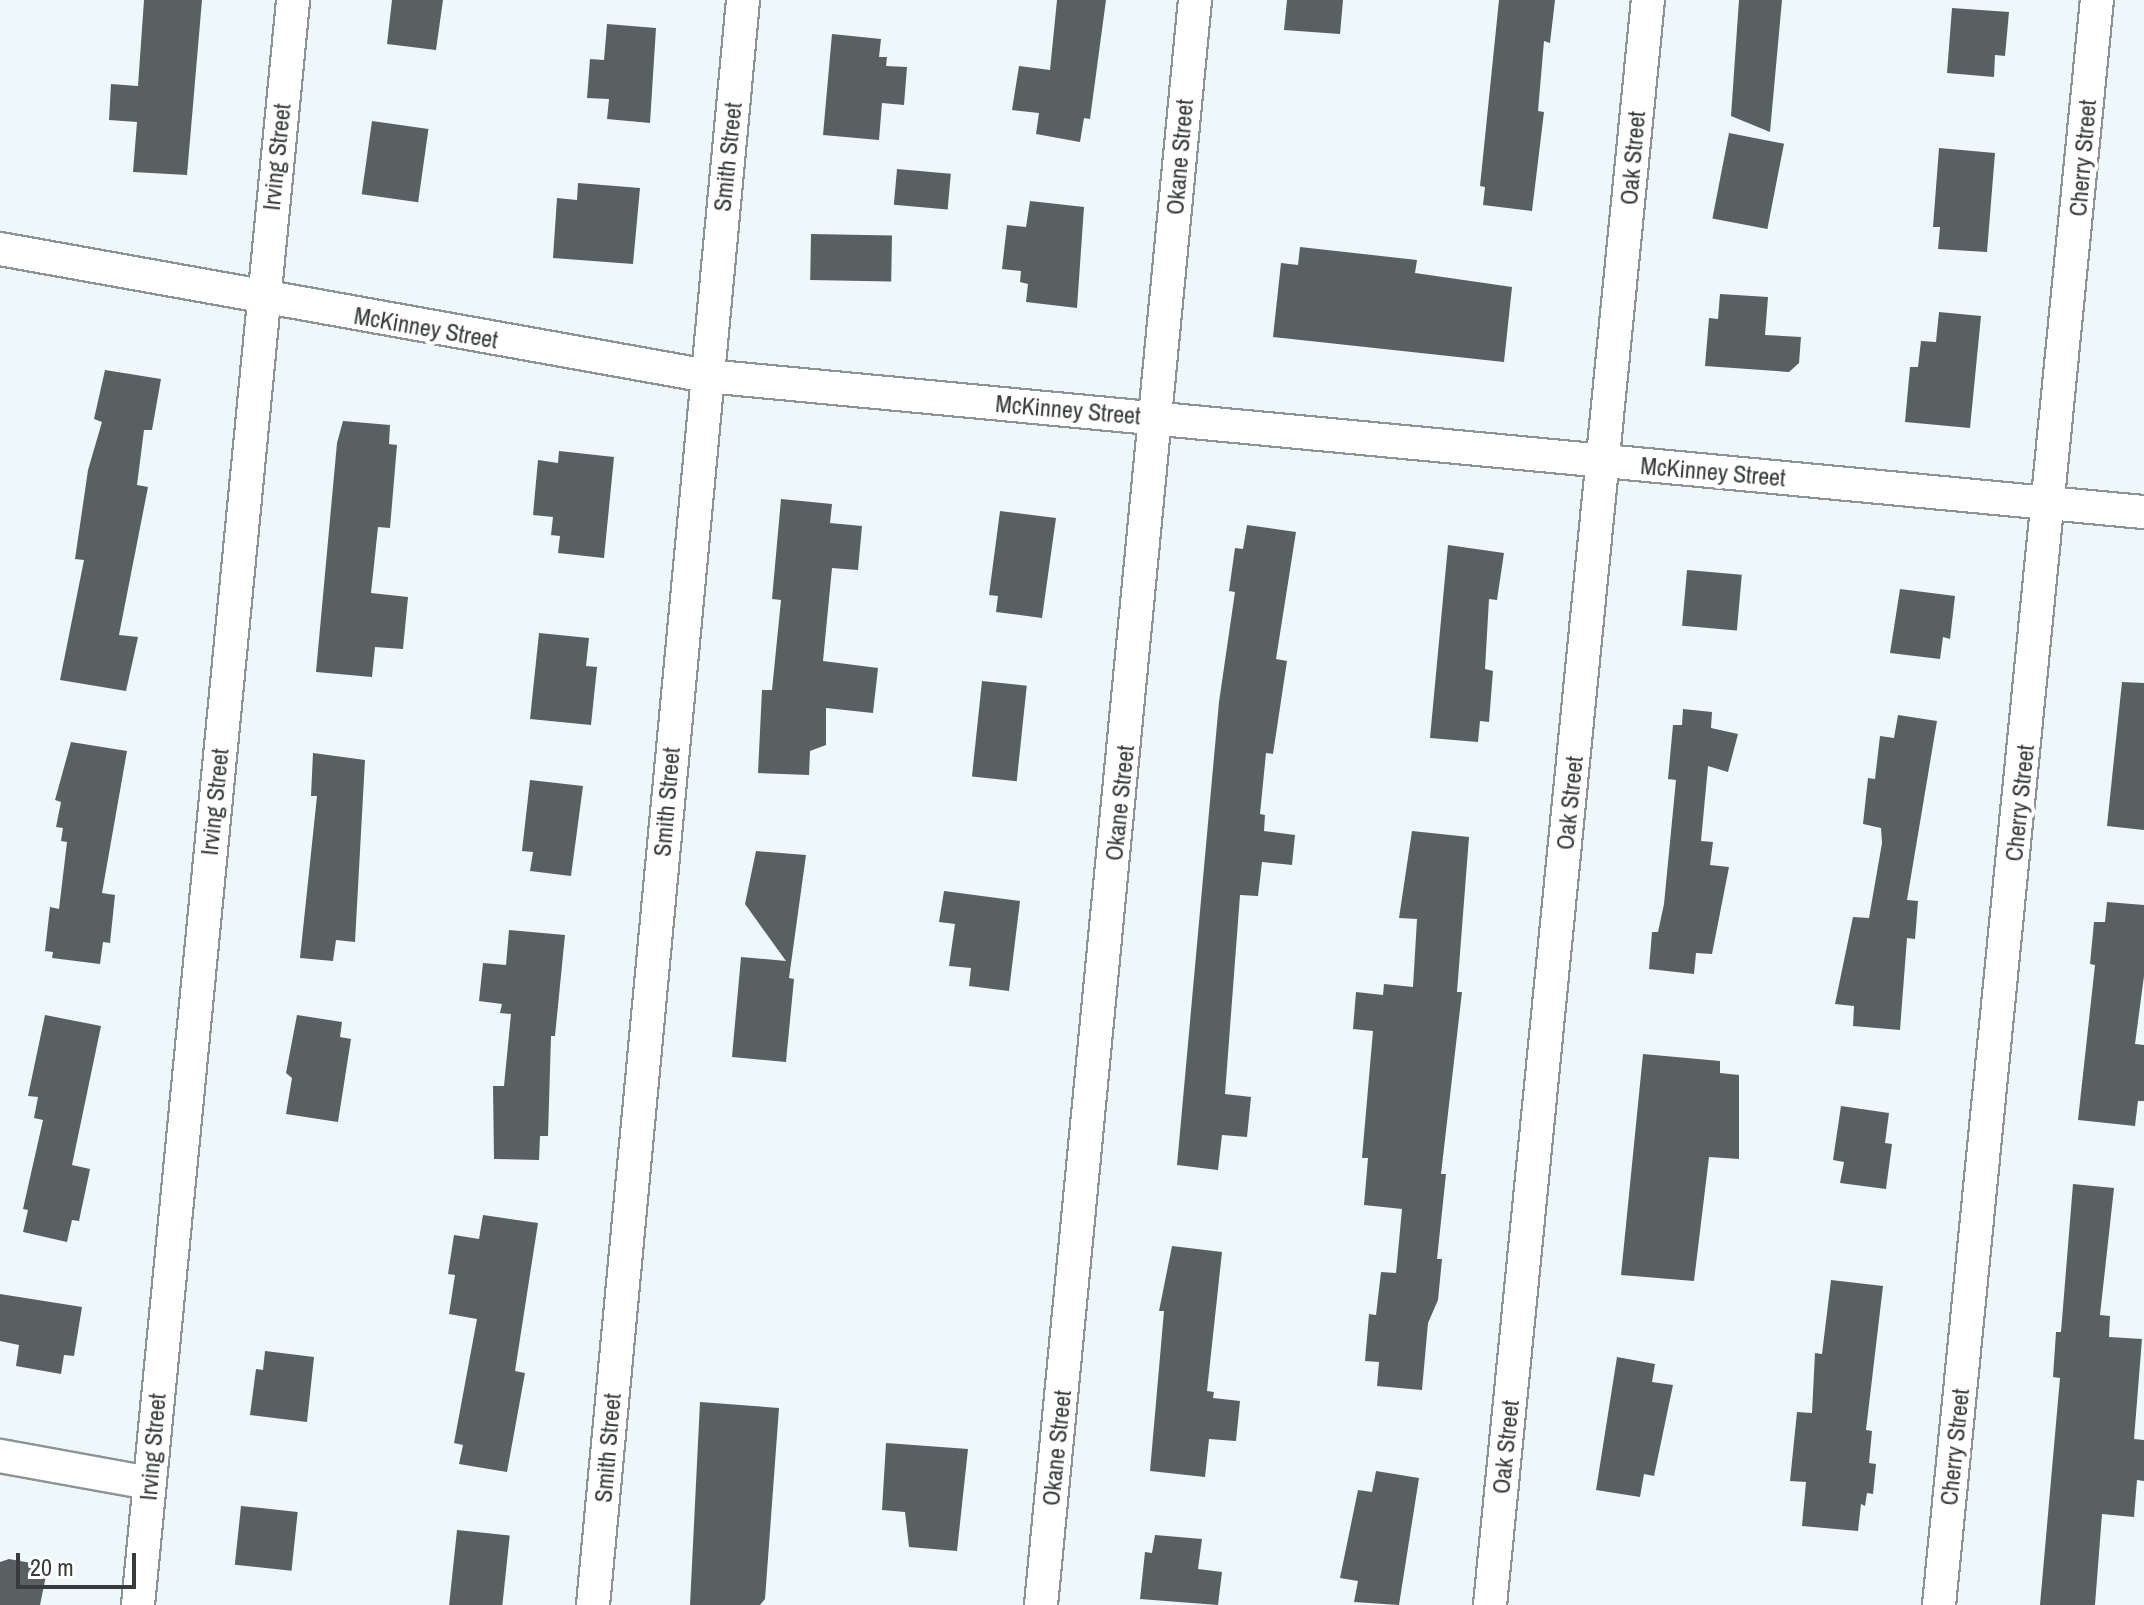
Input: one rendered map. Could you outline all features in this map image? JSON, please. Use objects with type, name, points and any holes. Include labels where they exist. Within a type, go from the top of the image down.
[{"type":"street","name":"Irving Street","points":[[138,1605],[293,0]]},
{"type":"street","name":"Smith Street","points":[[593,1605],[743,0]]},
{"type":"street","name":"Okane Street","points":[[1041,1605],[1195,0]]},
{"type":"street","name":"Oak Street","points":[[1490,1605],[1648,0]]},
{"type":"street","name":"Cherry Street","points":[[1939,1605],[2050,502],[2097,0]]},
{"type":"street","name":"McKinney Street","points":[[0,249],[264,300],[707,376],[2144,512]]},
{"type":"street","points":[[0,1456],[149,1483]]},
{"type":"building","points":[[144,0],[202,0],[187,175],[133,172],[137,122],[109,120],[111,84],[138,86]]},
{"type":"building","points":[[392,0],[443,0],[436,50],[387,44]]},
{"type":"building","points":[[1057,0],[1106,0],[1090,119],[1084,118],[1080,142],[1036,134],[1039,113],[1012,110],[1019,66],[1050,70]]},
{"type":"building","points":[[1287,0],[1343,0],[1340,34],[1284,30]]},
{"type":"building","points":[[1499,0],[1555,0],[1550,43],[1544,41],[1538,111],[1544,112],[1532,211],[1483,205],[1485,187],[1480,186]]},
{"type":"building","points":[[1739,0],[1782,0],[1770,132],[1731,116]]},
{"type":"building","points":[[1952,8],[2009,12],[2005,56],[1995,55],[1994,77],[1947,73]]},
{"type":"building","points":[[607,24],[656,28],[650,123],[607,119],[609,99],[587,98],[590,59],[604,60]]},
{"type":"building","points":[[832,34],[881,39],[879,57],[887,57],[886,66],[907,67],[904,105],[882,103],[879,140],[823,135]]},
{"type":"building","points":[[372,121],[428,129],[418,202],[362,194]]},
{"type":"building","points":[[1729,133],[1784,144],[1767,229],[1712,218]]},
{"type":"building","points":[[1939,148],[1995,153],[1987,252],[1938,249],[1940,227],[1933,227]]},
{"type":"building","points":[[897,169],[951,174],[948,210],[894,205]]},
{"type":"building","points":[[578,183],[640,188],[633,264],[553,258],[557,198],[577,200]]},
{"type":"building","points":[[1030,201],[1084,207],[1077,308],[1026,302],[1028,284],[1020,282],[1021,271],[1002,269],[1007,225],[1026,227]]},
{"type":"building","points":[[811,234],[892,235],[891,281],[810,280]]},
{"type":"building","points":[[1300,247],[1417,260],[1415,273],[1512,287],[1504,362],[1273,337],[1281,263],[1298,265]]},
{"type":"building","points":[[1720,294],[1768,297],[1765,335],[1801,337],[1799,363],[1789,372],[1705,366],[1709,318],[1718,319]]},
{"type":"building","points":[[1939,312],[1981,316],[1970,428],[1905,422],[1910,367],[1918,367],[1921,341],[1936,342]]},
{"type":"building","points":[[105,370],[161,379],[152,430],[144,430],[137,485],[148,487],[119,635],[138,637],[126,691],[60,680],[84,560],[75,559],[88,470],[102,422],[94,419]]},
{"type":"building","points":[[343,421],[390,425],[389,444],[397,445],[390,528],[378,527],[371,593],[408,597],[403,649],[375,647],[372,677],[316,672],[337,443]]},
{"type":"building","points":[[559,451],[614,457],[604,558],[558,553],[560,536],[551,535],[553,517],[533,515],[538,460],[558,463]]},
{"type":"building","points":[[781,499],[832,504],[830,523],[862,526],[858,570],[832,568],[823,661],[878,668],[873,713],[826,708],[826,745],[810,751],[809,775],[758,773],[762,690],[772,690],[781,600],[772,599]]},
{"type":"building","points":[[1000,511],[1056,518],[1042,618],[996,612],[998,596],[989,595]]},
{"type":"building","points":[[1247,525],[1296,532],[1276,659],[1287,661],[1273,754],[1266,753],[1260,814],[1265,815],[1264,831],[1295,835],[1292,865],[1262,862],[1258,896],[1240,895],[1225,1094],[1251,1097],[1247,1137],[1222,1135],[1218,1170],[1177,1165],[1219,702],[1235,592],[1229,591],[1235,548],[1243,549]]},
{"type":"building","points":[[1448,545],[1504,553],[1497,600],[1489,599],[1485,669],[1493,671],[1489,722],[1480,721],[1478,742],[1430,738]]},
{"type":"building","points":[[1687,570],[1742,575],[1737,631],[1682,626]]},
{"type":"building","points":[[1900,589],[1955,596],[1950,639],[1943,637],[1940,659],[1890,653]]},
{"type":"building","points":[[539,633],[589,638],[586,666],[597,667],[591,725],[530,719]]},
{"type":"building","points":[[982,681],[1027,686],[1017,781],[972,776]]},
{"type":"building","points":[[2122,682],[2144,683],[2144,830],[2107,826]]},
{"type":"building","points":[[1683,709],[1712,712],[1711,728],[1738,734],[1728,772],[1708,766],[1701,841],[1713,842],[1710,865],[1729,867],[1712,954],[1696,953],[1694,974],[1649,969],[1652,932],[1658,932],[1664,904],[1676,780],[1668,779],[1673,725],[1682,725]]},
{"type":"building","points":[[1898,715],[1937,721],[1907,900],[1918,901],[1915,939],[1907,938],[1900,1030],[1853,1026],[1854,1006],[1835,1004],[1853,917],[1869,918],[1882,843],[1881,828],[1863,824],[1868,778],[1875,779],[1880,736],[1894,738]]},
{"type":"building","points":[[71,742],[127,751],[102,893],[115,895],[110,943],[103,942],[100,964],[52,958],[53,952],[45,951],[50,907],[59,909],[67,842],[61,841],[63,828],[56,827],[61,802],[55,800]]},
{"type":"building","points":[[313,753],[365,760],[355,942],[336,940],[333,961],[300,958],[317,796],[311,796]]},
{"type":"building","points":[[530,780],[583,786],[571,876],[530,871],[533,852],[522,851]]},
{"type":"building","points":[[1412,831],[1469,837],[1457,992],[1462,992],[1441,1174],[1446,1174],[1437,1259],[1442,1259],[1438,1300],[1428,1323],[1422,1390],[1377,1386],[1379,1362],[1365,1361],[1369,1314],[1376,1315],[1381,1272],[1396,1273],[1402,1209],[1364,1205],[1368,1158],[1362,1158],[1373,1031],[1353,1029],[1356,992],[1383,995],[1384,984],[1413,987],[1417,919],[1399,918]]},
{"type":"building","points":[[756,851],[806,855],[789,978],[794,979],[786,1062],[732,1057],[741,957],[786,961],[745,904]]},
{"type":"building","points":[[944,891],[1020,901],[1009,991],[969,986],[971,968],[949,966],[955,924],[939,922]]},
{"type":"building","points":[[2107,902],[2144,905],[2144,976],[2135,1044],[2144,1045],[2144,1101],[2138,1101],[2135,1126],[2078,1120],[2095,965],[2090,964],[2094,922],[2105,922]]},
{"type":"building","points":[[509,930],[565,935],[555,1036],[551,1036],[548,1136],[540,1136],[539,1160],[494,1159],[493,1086],[504,1086],[511,1014],[500,1013],[502,1004],[479,1001],[483,963],[506,965]]},
{"type":"building","points":[[45,1015],[101,1026],[72,1165],[90,1169],[79,1221],[72,1220],[67,1242],[23,1232],[28,1210],[23,1209],[43,1120],[34,1118],[38,1097],[28,1096]]},
{"type":"building","points":[[297,1015],[342,1022],[340,1037],[351,1039],[338,1122],[286,1114],[292,1078],[286,1073]]},
{"type":"building","points":[[1643,1054],[1720,1061],[1720,1073],[1739,1075],[1739,1159],[1709,1157],[1694,1281],[1621,1275]]},
{"type":"building","points":[[1841,1106],[1889,1113],[1885,1143],[1892,1144],[1886,1189],[1840,1183],[1844,1162],[1833,1160]]},
{"type":"building","points":[[2073,1184],[2114,1188],[2100,1315],[2110,1316],[2109,1337],[2142,1339],[2134,1439],[2144,1440],[2144,1481],[2137,1480],[2134,1517],[2102,1514],[2095,1605],[2040,1605],[2060,1378],[2053,1377],[2056,1332],[2061,1332]]},
{"type":"building","points":[[483,1215],[538,1223],[515,1371],[525,1373],[507,1472],[459,1464],[463,1445],[454,1443],[477,1319],[449,1314],[455,1275],[448,1274],[454,1235],[479,1239]]},
{"type":"building","points":[[1172,1246],[1222,1252],[1207,1391],[1214,1392],[1213,1398],[1240,1401],[1236,1441],[1209,1439],[1205,1477],[1150,1471],[1164,1311],[1159,1311]]},
{"type":"building","points":[[1831,1280],[1883,1286],[1866,1430],[1872,1431],[1869,1463],[1876,1464],[1873,1494],[1867,1493],[1865,1506],[1861,1504],[1858,1531],[1802,1526],[1806,1482],[1790,1481],[1797,1412],[1812,1413],[1815,1353],[1822,1354]]},
{"type":"building","points":[[0,1294],[82,1307],[74,1356],[64,1355],[61,1374],[16,1366],[19,1345],[0,1341]]},
{"type":"building","points":[[265,1351],[314,1357],[307,1422],[250,1415],[256,1369],[263,1370]]},
{"type":"building","points":[[1617,1357],[1655,1364],[1652,1382],[1673,1385],[1654,1476],[1644,1474],[1640,1497],[1596,1490]]},
{"type":"building","points":[[700,1402],[779,1408],[765,1599],[760,1605],[690,1605]]},
{"type":"building","points":[[886,1443],[968,1449],[957,1551],[909,1547],[905,1512],[882,1510]]},
{"type":"building","points":[[1376,1471],[1419,1478],[1399,1605],[1354,1602],[1358,1581],[1340,1578],[1358,1490],[1372,1492]]},
{"type":"building","points":[[241,1506],[298,1512],[292,1571],[235,1565]]},
{"type":"building","points":[[457,1530],[510,1536],[502,1605],[449,1605]]},
{"type":"building","points":[[1155,1535],[1202,1539],[1198,1569],[1222,1572],[1218,1605],[1140,1599],[1145,1552],[1152,1553]]},
{"type":"building","points":[[9,1559],[48,1566],[40,1605],[0,1605],[0,1562]]}]
